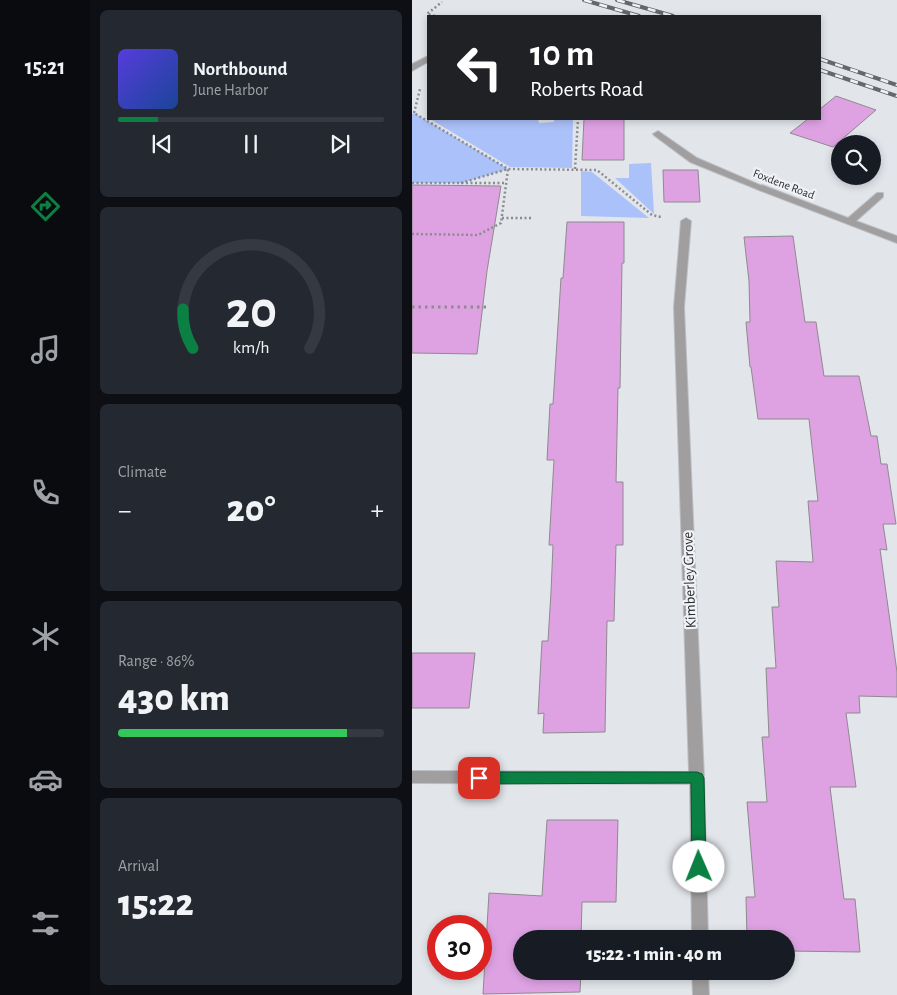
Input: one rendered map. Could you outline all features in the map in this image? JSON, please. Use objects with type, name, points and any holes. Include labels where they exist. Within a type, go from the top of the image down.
[{"type":"street","points":[[412,68],[427,60]]},
{"type":"street","name":"Foxdene Road","points":[[658,134],[671,148],[710,168],[896,240]]},
{"type":"street","points":[[849,222],[880,195]]},
{"type":"street","name":"Kimberley Grove","points":[[686,221],[678,307],[697,778],[700,930]]},
{"type":"street","points":[[412,777],[697,778]]},
{"type":"street","points":[[700,980],[701,995]]},
{"type":"path","points":[[431,15],[427,14],[442,2]]},
{"type":"path","points":[[420,88],[413,113],[508,169]]},
{"type":"path","points":[[575,169],[578,120]]},
{"type":"path","points":[[412,234],[478,235],[501,223],[508,169]]},
{"type":"path","points":[[461,183],[508,169],[597,170],[652,215],[686,221]]},
{"type":"path","points":[[412,183],[506,183]]},
{"type":"path","points":[[502,218],[533,218]]},
{"type":"path","points":[[412,307],[488,307]]},
{"type":"shaded area","points":[[414,113],[508,169],[461,183],[412,183],[412,114]]},
{"type":"shaded area","points":[[432,120],[538,120],[539,123],[554,122],[554,120],[573,120],[572,168],[510,167]]},
{"type":"shaded area","points":[[651,163],[654,214],[615,178],[629,178],[629,164]]},
{"type":"shaded area","points":[[581,171],[592,172],[649,218],[581,216]]},
{"type":"building","points":[[836,96],[876,110],[847,135],[831,135],[831,146],[790,133],[807,120],[821,120],[821,108]]},
{"type":"building","points":[[584,120],[624,120],[624,160],[582,160]]},
{"type":"building","points":[[663,170],[698,170],[700,202],[664,202]]},
{"type":"building","points":[[412,185],[501,186],[487,271],[477,354],[412,353]]},
{"type":"building","points":[[567,222],[624,222],[616,482],[623,482],[623,545],[616,545],[614,621],[607,621],[605,732],[543,733],[544,713],[538,714],[542,641],[548,641],[553,545],[549,545],[554,460],[547,460],[550,404],[553,404],[561,278],[563,278]]},
{"type":"building","points":[[793,236],[805,322],[816,322],[824,376],[859,376],[871,436],[877,436],[881,464],[887,464],[896,524],[883,524],[887,550],[880,549],[897,672],[897,697],[859,696],[860,713],[846,713],[856,787],[830,787],[844,899],[855,899],[860,952],[795,951],[795,930],[747,930],[746,897],[755,897],[747,802],[767,802],[762,737],[769,737],[766,668],[776,668],[772,607],[779,607],[776,561],[813,562],[808,501],[818,501],[809,419],[758,419],[750,367],[746,322],[750,322],[749,281],[744,237]]},
{"type":"building","points":[[412,653],[475,653],[469,708],[412,708]]},
{"type":"building","points":[[547,820],[618,820],[616,902],[582,902],[581,930],[513,930],[513,980],[581,980],[580,992],[483,994],[484,980],[492,980],[492,915],[488,915],[489,893],[542,896]]},
{"type":"railway","points":[[584,0],[636,15]]},
{"type":"railway","points":[[617,0],[670,15]]},
{"type":"railway","points":[[821,59],[897,85]]},
{"type":"railway","points":[[821,70],[897,96]]},
{"type":"route","points":[[479,778],[697,778],[699,867]]}]
